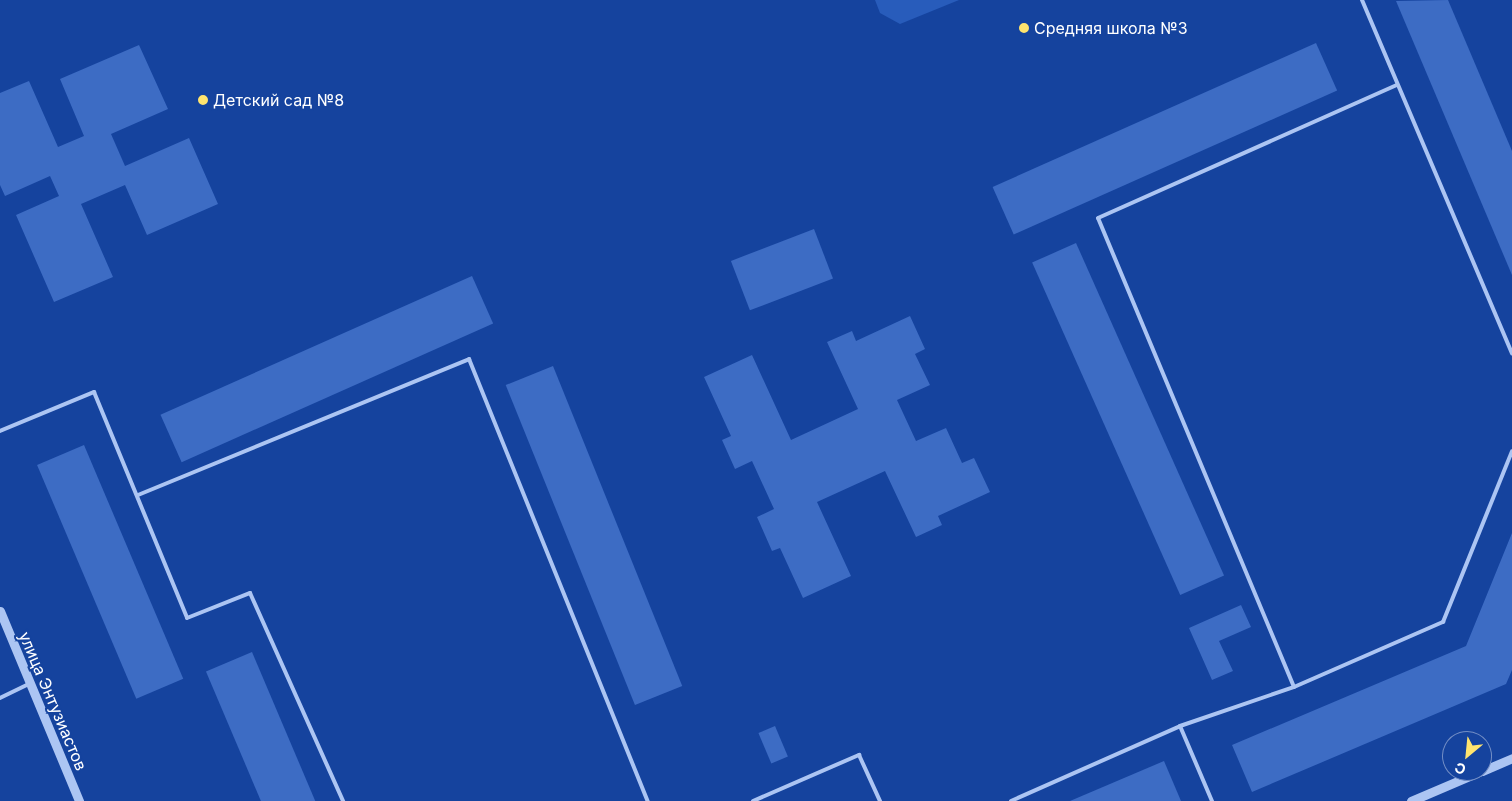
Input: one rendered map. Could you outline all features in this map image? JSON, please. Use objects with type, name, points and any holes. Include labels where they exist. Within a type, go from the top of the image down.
[{"type":"street","name":"улица Энтузиастов","points":[[0,611],[79,801]]},
{"type":"street","points":[[1492,766],[1512,758]]},
{"type":"street","points":[[1411,801],[1458,781]]},
{"type":"lane","points":[[1362,0],[1512,353]]},
{"type":"lane","points":[[1294,686],[1098,218],[1397,85]]},
{"type":"lane","points":[[138,495],[469,359],[648,801]]},
{"type":"lane","points":[[0,431],[94,392],[187,618],[250,593],[343,801]]},
{"type":"lane","points":[[1011,801],[1180,726],[1294,686],[1443,622],[1512,451]]},
{"type":"lane","points":[[0,698],[29,684]]},
{"type":"lane","points":[[1180,726],[1212,801]]},
{"type":"lane","points":[[753,801],[859,755],[880,801]]},
{"type":"shaded area","points":[[875,0],[959,0],[900,24],[880,13]]},
{"type":"building","points":[[1448,0],[1512,151],[1512,275],[1396,1]]},
{"type":"building","points":[[1316,43],[1337,91],[1014,234],[993,187]]},
{"type":"building","points":[[139,45],[168,109],[111,134],[125,166],[189,138],[218,204],[147,235],[125,185],[81,204],[113,277],[54,302],[16,215],[59,196],[50,176],[5,196],[0,185],[0,93],[29,81],[58,147],[84,136],[60,79]]},
{"type":"building","points":[[814,229],[833,278],[750,310],[731,261]]},
{"type":"building","points":[[1076,243],[1224,576],[1180,595],[1032,263]]},
{"type":"building","points":[[472,276],[493,324],[182,462],[160,415]]},
{"type":"building","points":[[910,316],[925,349],[915,354],[930,385],[897,400],[916,441],[946,428],[962,463],[974,458],[990,492],[938,516],[942,525],[916,537],[885,471],[817,502],[851,576],[803,598],[780,548],[772,551],[757,517],[774,509],[752,461],[735,469],[722,440],[731,436],[704,377],[752,355],[791,440],[858,409],[827,342],[852,331],[856,341]]},
{"type":"building","points":[[553,366],[682,686],[635,705],[506,385]]},
{"type":"building","points":[[84,445],[183,679],[136,699],[37,465]]},
{"type":"building","points":[[1512,533],[1512,670],[1506,684],[1252,792],[1232,745],[1466,646]]},
{"type":"building","points":[[1241,605],[1251,627],[1219,641],[1233,671],[1212,680],[1189,628]]},
{"type":"building","points":[[252,652],[315,801],[261,801],[206,672]]},
{"type":"building","points":[[775,726],[788,756],[771,763],[758,733]]},
{"type":"building","points":[[1164,761],[1181,801],[1070,801]]},
{"type":"place","name":"Средняя школа №3","points":[[1024,28]]},
{"type":"place","name":"Детский сад №8","points":[[203,100]]}]
